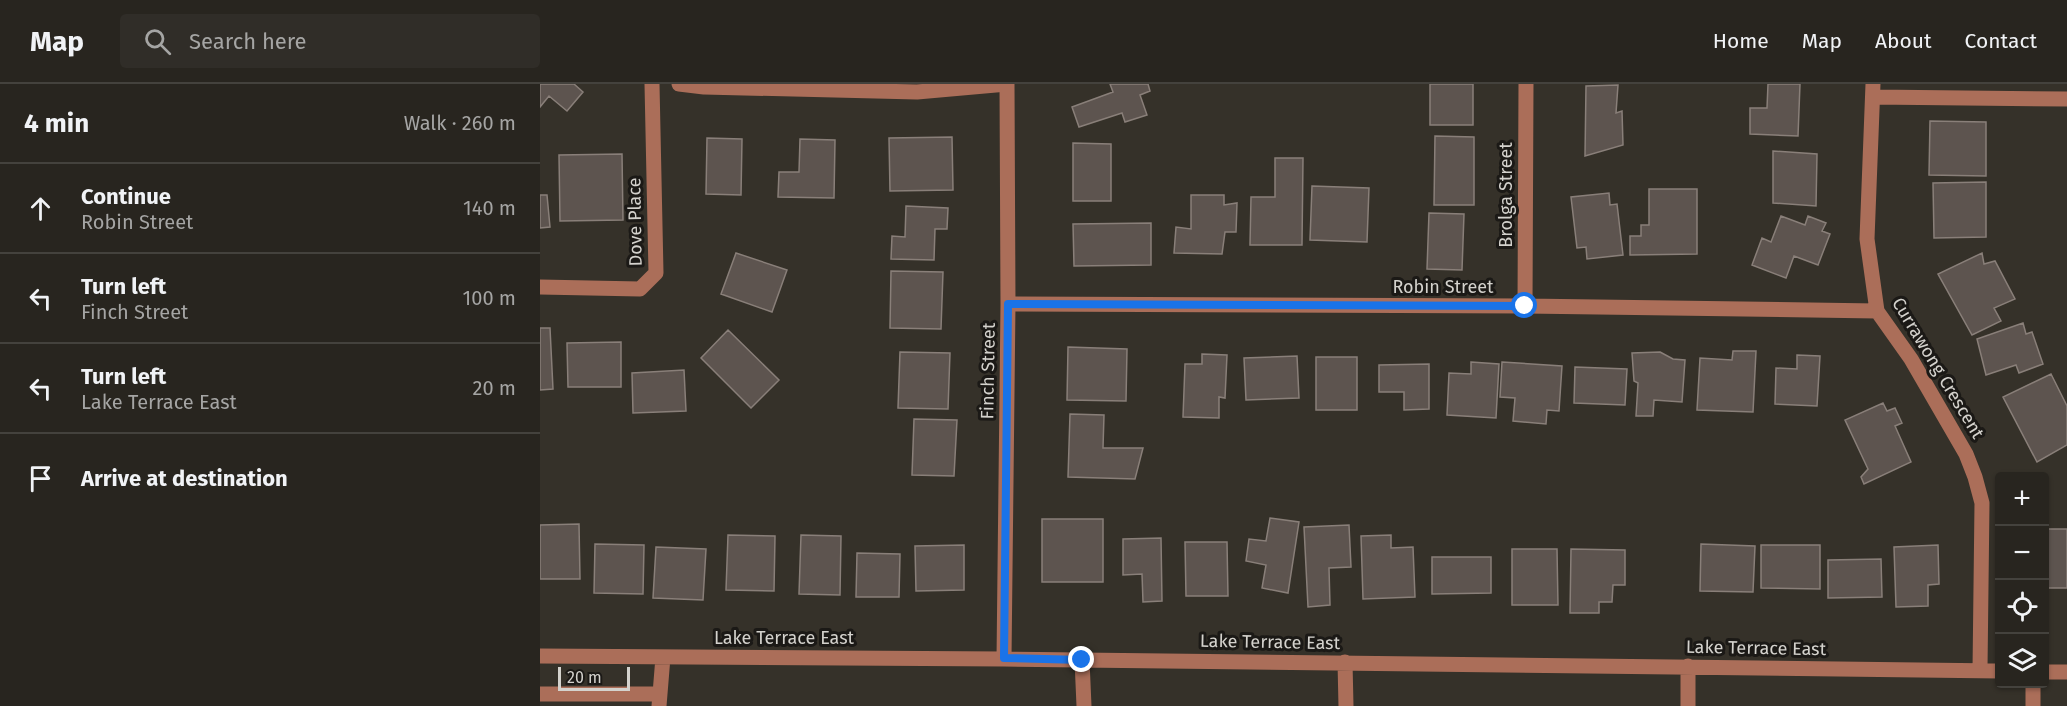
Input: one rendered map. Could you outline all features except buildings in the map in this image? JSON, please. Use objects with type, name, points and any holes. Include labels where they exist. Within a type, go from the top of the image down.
[{"type":"street","name":"Dove Place","points":[[540,287],[640,289],[656,273],[652,84]]},
{"type":"street","points":[[679,84],[704,87],[917,92],[1007,84]]},
{"type":"street","name":"Finch Street","points":[[1004,658],[1008,304],[1007,84]]},
{"type":"street","name":"Brolga Street","points":[[1525,306],[1527,84]]},
{"type":"street","points":[[1873,90],[2067,99]]},
{"type":"street","name":"Currawong Crescent","points":[[1873,90],[1868,239],[1877,311],[1911,359],[1966,454],[1975,477],[1982,503],[1980,670]]},
{"type":"street","name":"Robin Street","points":[[1008,304],[1525,306],[1877,311]]},
{"type":"street","name":"Lake Terrace East","points":[[540,656],[1004,658],[1995,671]]},
{"type":"street","points":[[540,694],[660,700],[663,657]]},
{"type":"street","points":[[1082,660],[1084,706]]},
{"type":"street","points":[[1345,662],[1346,706]]},
{"type":"street","points":[[1688,666],[1688,706]]},
{"type":"street","points":[[2049,672],[2067,672]]},
{"type":"street","points":[[2033,688],[2033,706]]},
{"type":"route","points":[[1082,660],[1004,658],[1008,304],[1525,306]]}]
